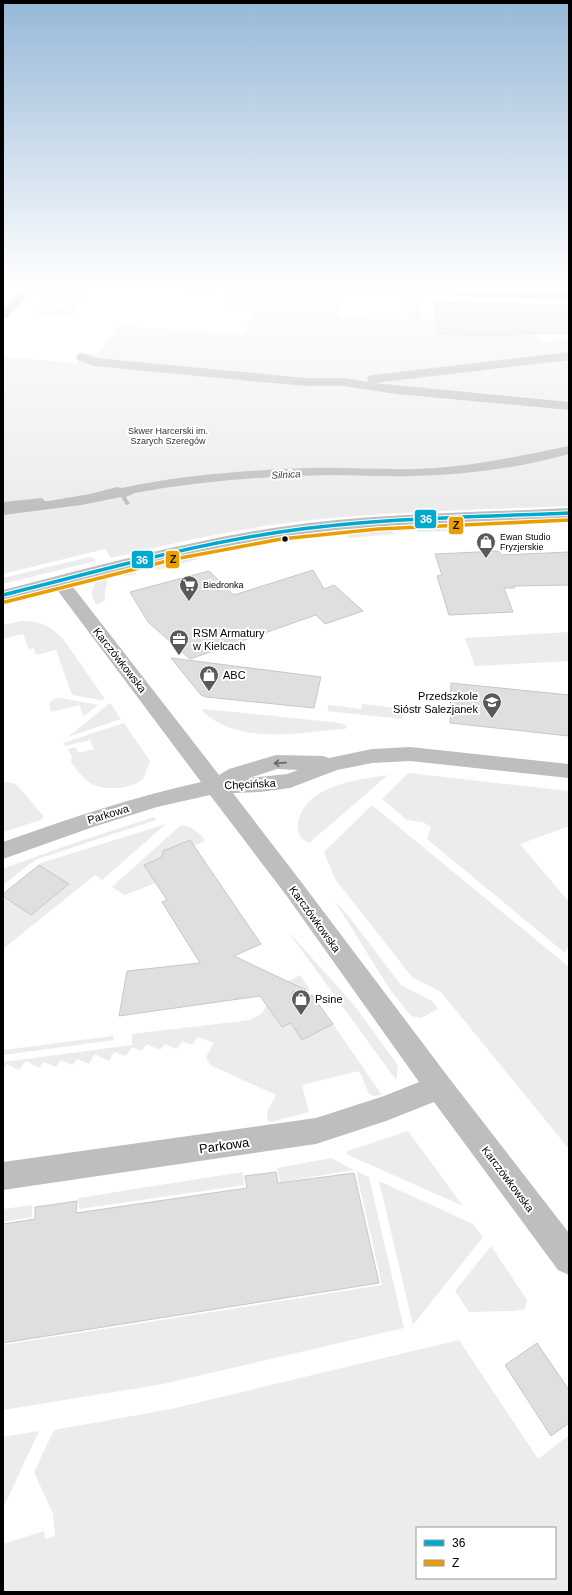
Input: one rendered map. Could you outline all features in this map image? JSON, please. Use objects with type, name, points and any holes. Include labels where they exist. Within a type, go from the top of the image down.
[{"type":"street","points":[[90,360],[101,363],[305,382],[396,383],[569,399]]},
{"type":"street","points":[[146,360],[306,374],[340,382]]},
{"type":"street","points":[[373,382],[536,360]]},
{"type":"street","points":[[373,382],[403,391],[569,406]]},
{"type":"street","points":[[3,595],[173,552],[308,528],[400,520],[569,513]]},
{"type":"street","name":"Karczówkowska","points":[[60,580],[294,890],[439,1087],[569,1259]]},
{"type":"street","name":"Chęcińska","points":[[215,786],[260,785],[290,781],[332,764],[372,756],[410,754],[569,771]]},
{"type":"street","name":"Parkowa","points":[[3,851],[85,821],[148,802],[215,786]]},
{"type":"street","name":"Parkowa","points":[[3,1176],[316,1131],[386,1108],[439,1087]]},
{"type":"green space","name":"Skwer Harcerski im. Szarych Szeregów","points":[[3,360],[45,360],[77,363],[79,360],[569,360],[569,506],[351,516],[279,524],[236,531],[111,558],[105,549],[3,574]]},
{"type":"green space","points":[[427,522],[436,523],[453,531],[417,532],[417,527]]},
{"type":"green space","points":[[383,526],[389,528],[395,534],[349,538],[347,532],[350,532],[348,528]]},
{"type":"green space","points":[[176,556],[188,556],[199,559],[157,570],[153,565],[134,570],[137,575],[124,576],[119,569]]},
{"type":"green space","points":[[89,557],[94,558],[96,561],[3,584],[3,578]]},
{"type":"green space","points":[[106,575],[107,581],[105,600],[97,605],[92,596],[93,588],[101,578]]},
{"type":"green space","points":[[21,621],[39,623],[49,627],[59,634],[105,699],[100,700],[72,695],[56,650],[36,655],[34,648],[29,649],[23,634],[3,639],[3,625]]},
{"type":"green space","points":[[569,632],[569,661],[475,666],[465,638]]},
{"type":"green space","points":[[61,698],[98,705],[84,716],[79,705],[51,712],[49,703],[54,699]]},
{"type":"green space","points":[[110,703],[121,719],[68,737]]},
{"type":"green space","points":[[362,704],[404,709],[402,719],[327,711],[329,705],[361,709]]},
{"type":"green space","points":[[202,710],[341,723],[347,726],[345,729],[290,734],[253,733],[218,723],[203,712]]},
{"type":"green space","points":[[124,723],[150,761],[143,779],[131,785],[117,788],[103,788],[90,783],[82,776],[71,762],[72,756],[68,749],[75,747],[79,753],[94,749],[90,740],[66,746],[63,743]]},
{"type":"green space","points":[[408,773],[569,791],[569,826],[520,844],[569,902],[569,945],[565,953],[427,839],[431,827],[423,822],[407,820],[382,799]]},
{"type":"green space","points":[[388,775],[309,843],[300,835],[298,823],[303,810],[311,800],[321,792],[348,782]]},
{"type":"green space","points":[[3,782],[13,783],[18,786],[44,817],[41,820],[3,832]]},
{"type":"green space","points":[[372,805],[569,967],[569,1149],[441,992],[412,977],[335,879],[324,852]]},
{"type":"green space","points":[[154,817],[156,820],[35,860],[3,885],[3,869],[80,841]]},
{"type":"green space","points":[[166,824],[102,880],[95,875],[3,949],[3,896],[31,915],[68,884],[39,865],[41,863]]},
{"type":"green space","points":[[181,825],[195,830],[205,841],[194,846],[163,851],[163,857],[147,863],[145,867],[156,883],[125,895],[112,887]]},
{"type":"green space","points":[[334,900],[350,918],[401,985],[432,1001],[438,1009],[421,1018],[411,1016],[389,988]]},
{"type":"green space","points":[[287,930],[354,1005],[397,1064],[398,1070],[396,1080]]},
{"type":"green space","points":[[300,975],[310,990],[270,1010],[282,1027],[291,1023],[303,1040],[333,1024],[382,1095],[374,1096],[369,1094],[359,1071],[302,1085],[309,1112],[271,1122],[267,1120],[267,1112],[276,1095],[210,1065],[206,1057],[214,1043],[198,1037],[192,1045],[182,1041],[177,1049],[165,1044],[160,1050],[146,1044],[142,1051],[132,1047],[126,1056],[114,1052],[109,1061],[95,1054],[89,1064],[77,1059],[72,1065],[61,1060],[56,1067],[43,1062],[39,1068],[26,1061],[19,1070],[7,1064],[3,1069],[3,1062],[132,1045],[132,1034],[250,1020],[261,1014],[283,984]]},
{"type":"green space","points":[[113,1036],[114,1040],[3,1055],[3,1050]]},
{"type":"green space","points":[[408,1131],[463,1206],[346,1154],[348,1151]]},
{"type":"green space","points":[[331,1158],[354,1170],[280,1182],[277,1168]]},
{"type":"green space","points":[[356,1171],[369,1177],[404,1328],[163,1384],[3,1410],[3,1345],[382,1285]]},
{"type":"green space","points":[[243,1172],[244,1185],[79,1209],[78,1198]]},
{"type":"green space","points":[[379,1181],[473,1224],[483,1237],[413,1325]]},
{"type":"green space","points":[[32,1205],[32,1217],[3,1222],[3,1209]]},
{"type":"green space","points":[[491,1246],[527,1300],[525,1309],[514,1311],[469,1312],[455,1291]]},
{"type":"green space","points":[[459,1340],[538,1459],[569,1435],[569,1592],[3,1592],[3,1544],[44,1531],[45,1539],[55,1536],[53,1514],[34,1472],[54,1430],[171,1409]]},
{"type":"green space","points":[[39,1431],[3,1508],[3,1437]]},
{"type":"water","name":"Silnica","points":[[569,446],[569,454],[492,470],[433,475],[331,475],[233,480],[184,485],[135,493],[126,497],[130,504],[126,505],[121,497],[81,505],[3,515],[3,502],[42,498],[45,501],[49,501],[90,494],[117,487],[122,488],[192,476],[311,468],[404,469],[452,467]]},
{"type":"building","points":[[499,551],[501,555],[569,552],[569,585],[514,586],[515,588],[504,588],[513,612],[449,615],[437,576],[442,575],[435,554]]},
{"type":"building","points":[[313,570],[324,589],[334,585],[363,611],[325,624],[316,615],[190,659],[148,622],[130,592],[209,571],[234,595]]},
{"type":"building","points":[[171,658],[321,677],[314,708],[206,697],[201,695]]},
{"type":"building","points":[[451,683],[569,695],[569,736],[450,723]]},
{"type":"building","points":[[190,840],[261,944],[234,956],[306,990],[292,992],[299,1001],[312,995],[333,1024],[302,1040],[291,1023],[282,1027],[260,996],[119,1016],[127,971],[200,963],[162,902],[167,900],[144,865],[162,857],[163,851]]},
{"type":"building","points":[[39,865],[69,884],[31,915],[3,896],[3,894]]},
{"type":"building","points":[[276,1172],[278,1183],[354,1173],[379,1283],[3,1343],[3,1224],[35,1219],[35,1207],[77,1201],[76,1213],[247,1188],[245,1176]]},
{"type":"building","points":[[537,1343],[569,1390],[569,1423],[551,1436],[505,1365]]},
{"type":"transit line","name":"36","points":[[3,595],[175,552],[280,532],[316,527],[388,521],[569,513]]},
{"type":"transit line","name":"Z","points":[[5,602],[175,559],[281,539],[378,529],[569,520]]},
{"type":"place","name":"Ewan Studio Fryzjerskie","points":[[486,559]]},
{"type":"place","name":"Biedronka","points":[[189,602]]},
{"type":"place","name":"RSM Armatury w Kielcach","points":[[179,656]]},
{"type":"place","name":"ABC","points":[[209,692]]},
{"type":"place","name":"Przedszkole Sióstr Salezjanek","points":[[492,719]]},
{"type":"place","name":"Psine","points":[[301,1016]]}]
